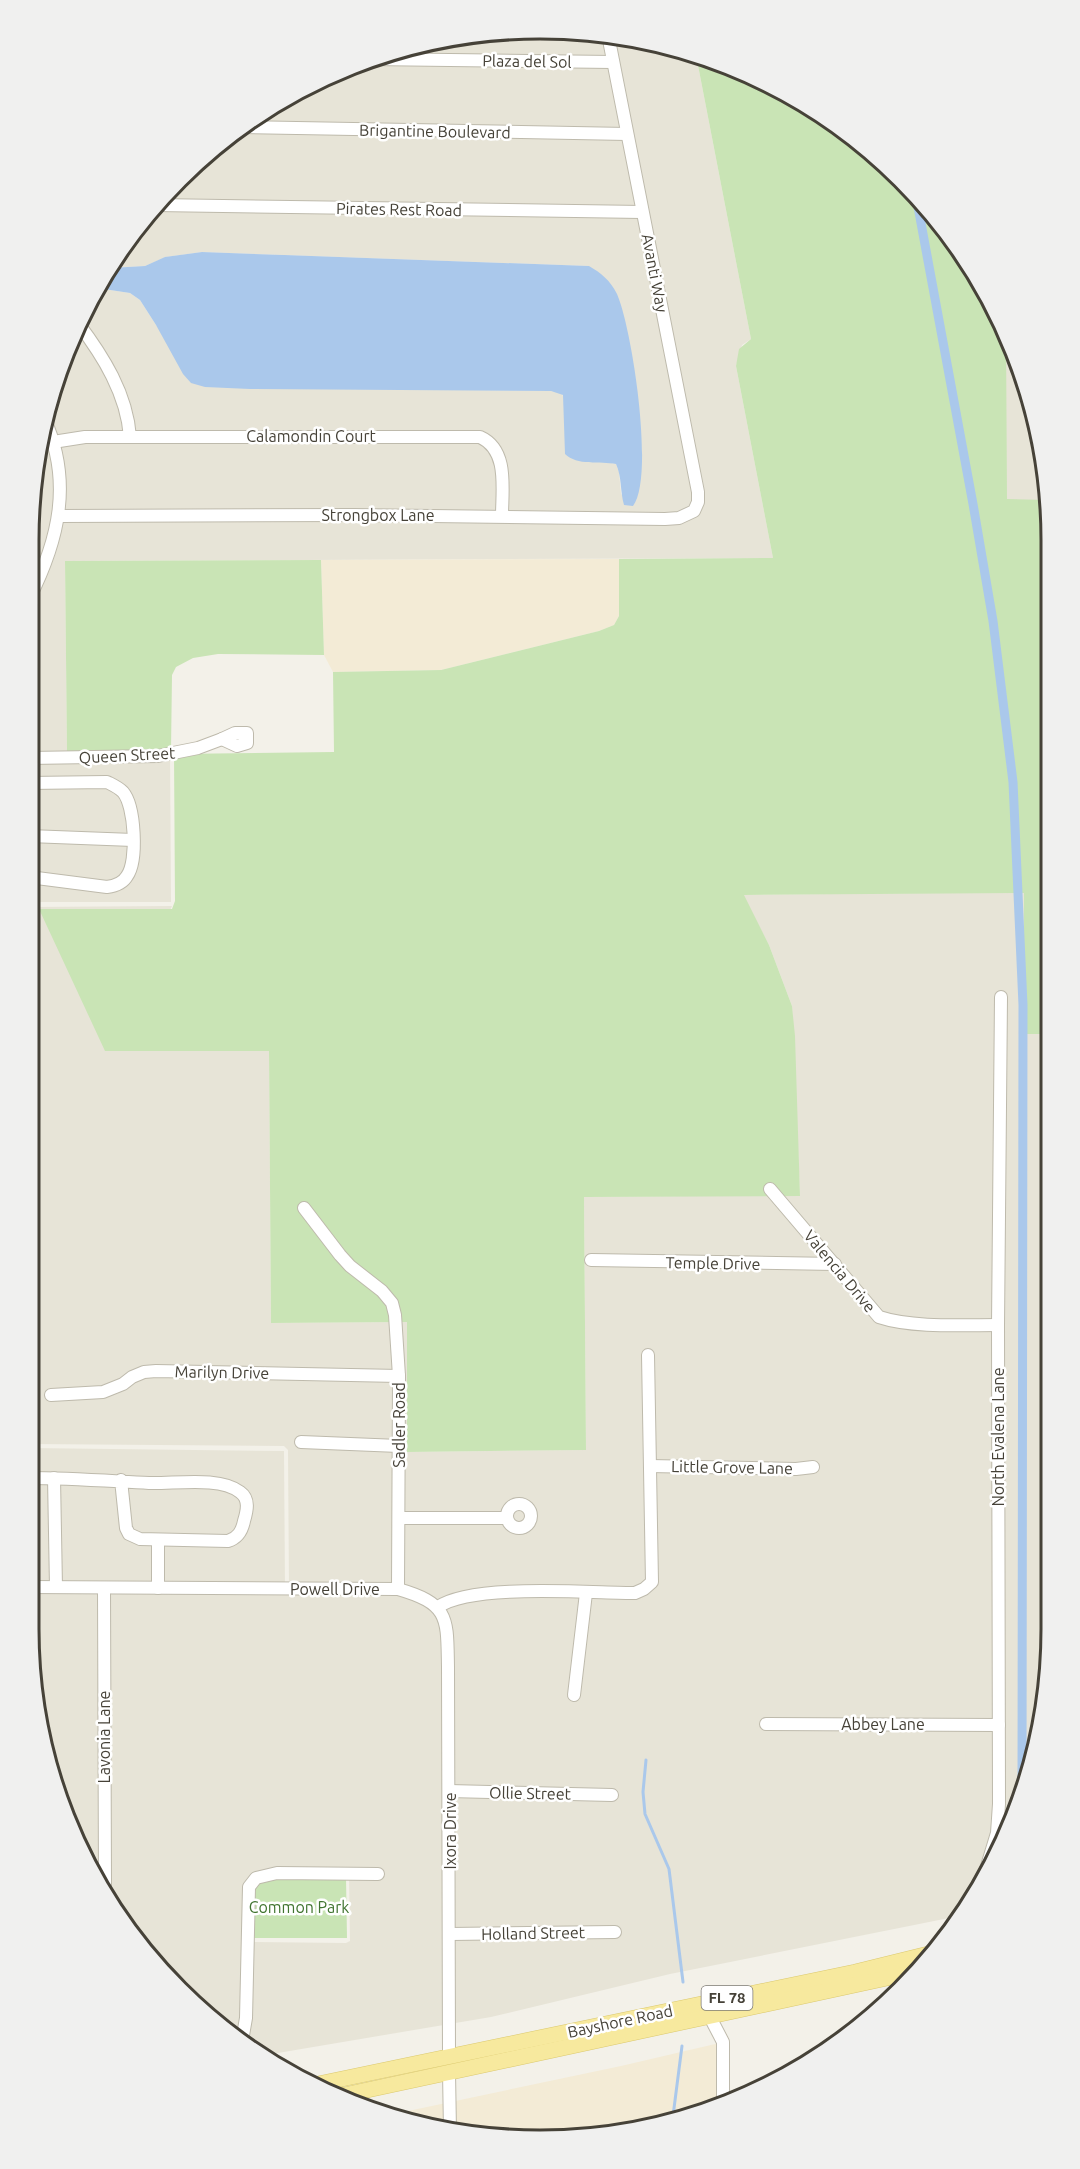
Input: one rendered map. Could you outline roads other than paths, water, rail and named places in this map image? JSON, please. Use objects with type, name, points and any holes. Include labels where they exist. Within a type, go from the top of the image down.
[{"type":"main road","name":"Bayshore Road","points":[[350,2093],[638,2017],[855,1972],[919,1956]]},
{"type":"main road","name":"Bayshore Road","points":[[328,2083],[449,2065],[710,2017],[902,1975]]},
{"type":"main road","points":[[341,2089],[449,2065]]},
{"type":"street","name":"Avanti Way","points":[[610,44],[698,492],[698,502],[694,511]]},
{"type":"street","name":"Plaza del Sol","points":[[400,59],[613,62]]},
{"type":"street","name":"Brigantine Boulevard","points":[[256,127],[627,134]]},
{"type":"street","name":"Pirates Rest Road","points":[[168,205],[642,212]]},
{"type":"street","points":[[85,332],[114,379],[129,421],[130,437]]},
{"type":"street","points":[[39,578],[60,516],[58,470],[50,435]]},
{"type":"street","name":"Calamondin Court","points":[[53,442],[74,438],[130,437],[480,437],[490,442],[497,451],[500,462],[502,516]]},
{"type":"street","name":"Strongbox Lane","points":[[60,516],[502,516],[665,519],[679,518],[694,511]]},
{"type":"street","name":"Queen Street","points":[[39,758],[158,756],[198,748],[222,739]]},
{"type":"street","points":[[39,783],[106,782],[116,786],[125,795],[129,806],[133,840],[131,868],[126,878],[117,885],[107,887],[39,878]]},
{"type":"street","points":[[39,836],[133,840]]},
{"type":"street","name":"North Evalena Lane","points":[[996,1835],[999,1804],[998,1325],[1001,997]]},
{"type":"street","name":"Valencia Drive","points":[[770,1189],[879,1317],[911,1323],[998,1325]]},
{"type":"street","name":"Sadler Road","points":[[304,1209],[340,1255],[382,1291],[392,1303],[397,1326],[399,1376],[398,1589]]},
{"type":"street","name":"Temple Drive","points":[[591,1260],[835,1264]]},
{"type":"street","name":"Little Grove Lane","points":[[586,1593],[634,1593],[644,1589],[652,1582],[648,1355]]},
{"type":"street","name":"Marilyn Drive","points":[[51,1395],[103,1392],[144,1372],[156,1371],[399,1376]]},
{"type":"street","points":[[301,1442],[399,1446]]},
{"type":"street","name":"Little Grove Lane","points":[[650,1466],[813,1467]]},
{"type":"street","points":[[39,1478],[121,1480],[150,1483],[214,1483],[237,1490],[246,1499],[248,1507],[243,1526],[237,1537],[228,1541],[140,1539],[129,1534],[124,1520],[121,1480]]},
{"type":"street","points":[[54,1478],[56,1587]]},
{"type":"street","points":[[400,1518],[507,1518]]},
{"type":"street","points":[[158,1540],[158,1588]]},
{"type":"street","name":"Powell Drive","points":[[39,1587],[398,1589],[428,1599],[438,1607]]},
{"type":"street","name":"Lavonia Lane","points":[[104,1588],[105,1878]]},
{"type":"street","points":[[438,1607],[455,1598],[523,1591],[586,1593],[574,1695]]},
{"type":"street","name":"Ixora Drive","points":[[438,1607],[446,1623],[447,1635],[450,2121]]},
{"type":"street","name":"Abbey Lane","points":[[766,1724],[999,1725]]},
{"type":"street","name":"Ollie Street","points":[[449,1791],[612,1795]]},
{"type":"street","points":[[244,2032],[246,2018],[249,1887],[256,1878],[277,1873],[378,1874]]},
{"type":"street","name":"Holland Street","points":[[450,1934],[615,1932]]},
{"type":"street","points":[[710,2017],[723,2042],[723,2095]]},
{"type":"water","points":[[202,252],[589,266],[605,277],[617,294],[629,337],[642,435],[639,490],[633,506],[624,505],[616,464],[582,462],[565,454],[563,395],[551,391],[250,389],[205,387],[191,383],[183,374],[140,300],[130,293],[106,289],[120,267],[145,266],[165,257]]},
{"type":"waterway","points":[[919,213],[993,621],[1013,782],[1023,1005],[1022,1765]]},
{"type":"waterway","points":[[646,1760],[643,1792],[645,1814],[669,1869],[683,1982]]},
{"type":"waterway","points":[[674,2112],[682,2046]]},
{"type":"park label","name":"Common Park","points":[[299,1907]]}]
